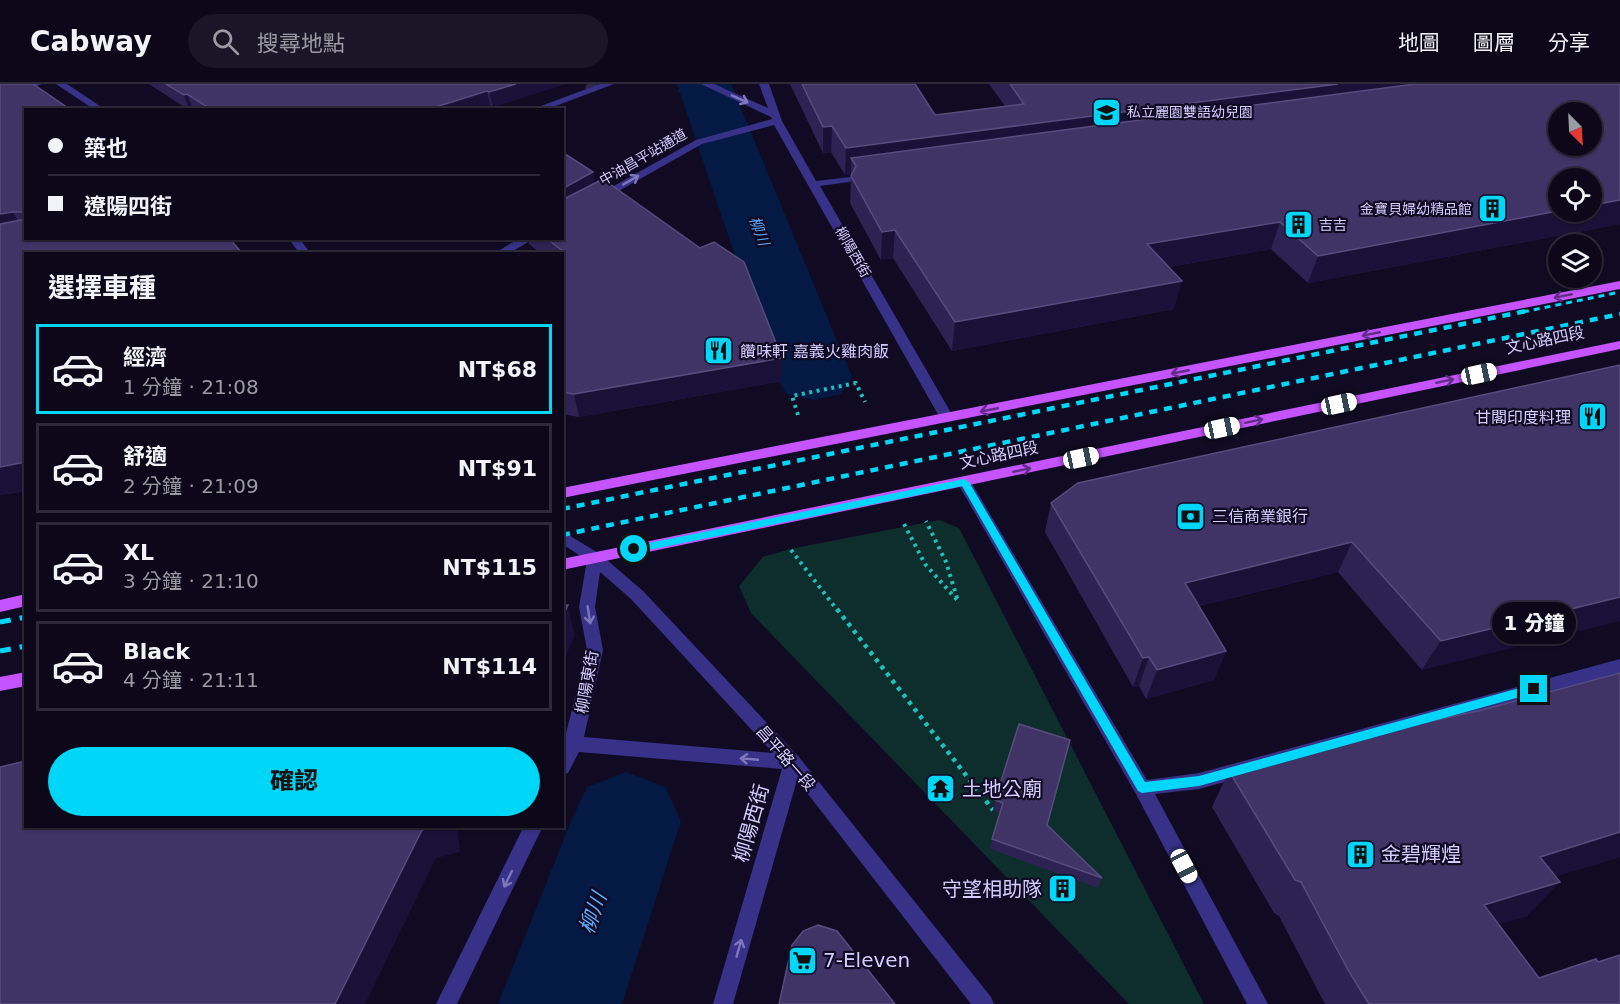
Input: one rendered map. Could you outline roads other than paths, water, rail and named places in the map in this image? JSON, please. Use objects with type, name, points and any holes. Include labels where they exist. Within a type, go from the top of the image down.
[{"type":"main road","points":[[564,493],[1620,285]]},
{"type":"main road","name":"文心路四段","points":[[564,565],[1620,345]]},
{"type":"main road","points":[[0,606],[24,600]]},
{"type":"main road","points":[[0,684],[24,679]]},
{"type":"street","points":[[0,98],[37,84]]},
{"type":"street","points":[[61,84],[99,108]]},
{"type":"street","points":[[540,108],[609,84]]},
{"type":"street","points":[[706,84],[776,118]]},
{"type":"street","name":"柳陽西街","points":[[764,84],[776,118],[947,418]]},
{"type":"street","name":"中油昌平站通道","points":[[564,219],[699,142],[751,128],[776,118]]},
{"type":"street","points":[[814,184],[884,174]]},
{"type":"street","points":[[294,240],[304,252]]},
{"type":"street","points":[[502,252],[526,240]]},
{"type":"street","points":[[964,482],[1142,788],[1258,1004]]},
{"type":"street","name":"昌平路一段","points":[[564,537],[595,558],[637,596],[793,762],[984,1004]]},
{"type":"street","name":"柳陽東街","points":[[564,764],[574,744],[595,650],[587,607],[595,558]]},
{"type":"street","points":[[1142,788],[1199,781],[1620,666]]},
{"type":"street","name":"柳陽西街","points":[[574,744],[793,762],[723,1004]]},
{"type":"street","points":[[446,1004],[533,828]]},
{"type":"waterway","name":"柳川","points":[[704,84],[814,377]]},
{"type":"waterway","name":"柳川","points":[[560,1004],[626,821]]},
{"type":"tunnel","points":[[587,84],[596,88]]},
{"type":"railway","points":[[1523,312],[1620,292]]},
{"type":"railway","points":[[564,509],[1531,310]]},
{"type":"railway","points":[[564,535],[1620,314]]},
{"type":"railway","points":[[0,622],[24,617]]},
{"type":"railway","points":[[0,651],[24,646]]},
{"type":"place","name":"私立麗園雙語幼兒園","points":[[1106,112]]},
{"type":"place","name":"金寶貝婦幼精品館","points":[[1493,209]]},
{"type":"place","name":"吉吉","points":[[1298,225]]},
{"type":"place","name":"饡味軒 嘉義火雞肉飯","points":[[719,351]]},
{"type":"place","name":"甘閣印度料理","points":[[1592,417]]},
{"type":"place","name":"三信商業銀行","points":[[1191,516]]},
{"type":"place","name":"土地公廟","points":[[941,789]]},
{"type":"place","name":"金碧輝煌","points":[[1360,854]]},
{"type":"place","name":"守望相助隊","points":[[1063,889]]},
{"type":"place","name":"7-Eleven","points":[[802,960]]}]
